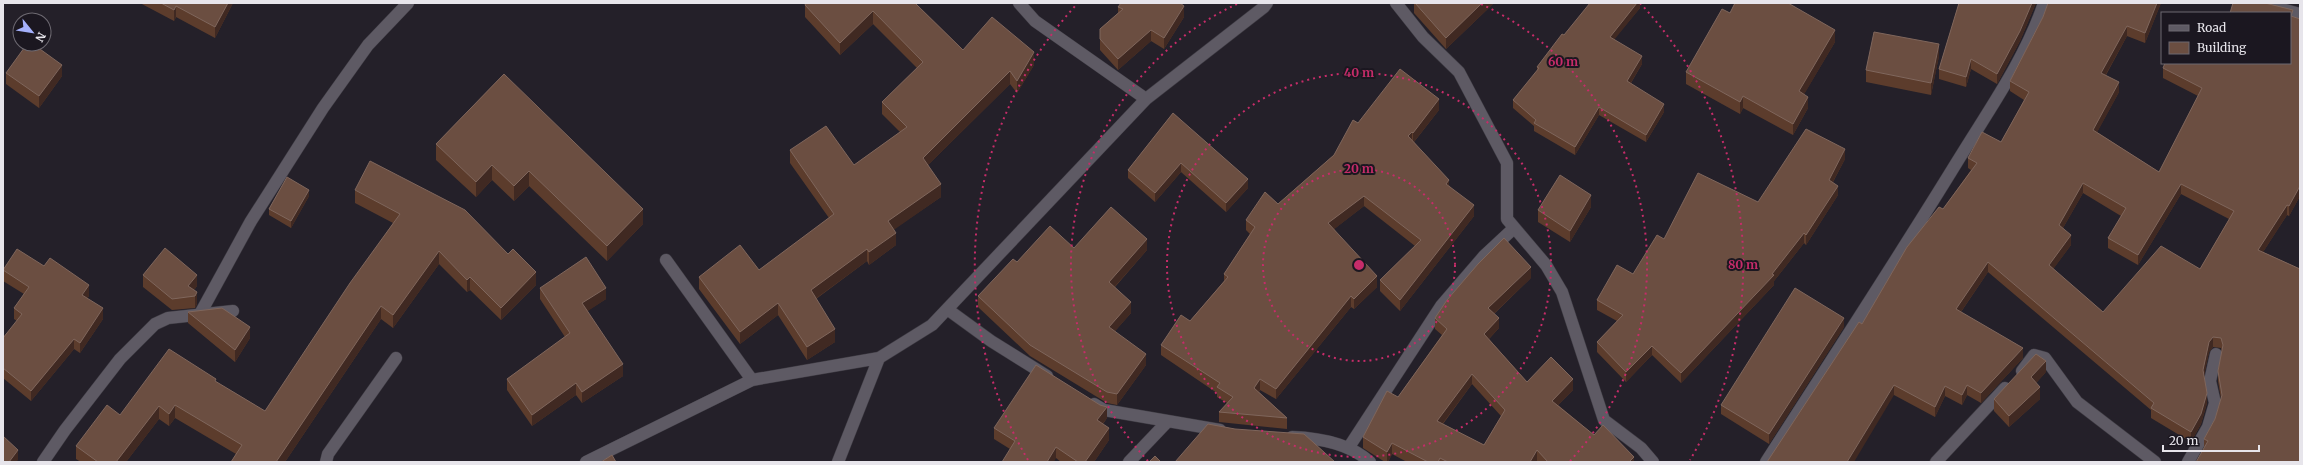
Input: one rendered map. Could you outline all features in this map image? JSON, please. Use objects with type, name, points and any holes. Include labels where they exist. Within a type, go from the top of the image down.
[{"type":"street","points":[[200,314],[251,221],[323,108],[368,45],[408,3]]},
{"type":"street","points":[[1019,3],[1035,22],[1146,99]]},
{"type":"street","points":[[586,462],[752,380],[879,358],[932,325],[1146,99],[1264,7],[1267,3]]},
{"type":"street","points":[[1396,3],[1423,38],[1459,72],[1507,163],[1507,220],[1513,229],[1546,265],[1562,292],[1604,420],[1641,448],[1653,462]]},
{"type":"street","points":[[1766,462],[1904,249],[2009,77],[2039,18],[2044,3]]},
{"type":"street","points":[[2259,3],[2300,14]]},
{"type":"street","points":[[1349,447],[1441,306],[1484,256],[1513,229]]},
{"type":"street","points":[[666,260],[752,380]]},
{"type":"street","points":[[947,309],[991,341],[1056,381]]},
{"type":"street","points":[[43,462],[65,430],[120,359],[142,335],[155,324],[168,318],[233,311]]},
{"type":"street","points":[[2188,462],[2208,427],[2215,403],[2210,381],[2216,354]]},
{"type":"street","points":[[1936,462],[2034,355],[2044,358],[2077,402],[2155,462]]},
{"type":"street","points":[[326,462],[328,454],[396,358]]},
{"type":"street","points":[[838,462],[879,358]]},
{"type":"street","points":[[1083,398],[1104,410],[1236,433]]},
{"type":"street","points":[[1130,462],[1167,422]]},
{"type":"street","points":[[1282,437],[1313,438],[1349,447],[1370,462]]},
{"type":"building","points":[[161,3],[228,3],[215,27],[176,6],[174,10]]},
{"type":"building","points":[[806,3],[915,3],[963,50],[992,17],[1034,52],[1017,81],[1010,71],[923,158],[941,184],[888,221],[896,233],[869,252],[867,249],[811,290],[835,329],[807,347],[778,303],[740,332],[699,277],[740,245],[759,270],[834,214],[790,150],[826,126],[854,165],[907,127],[882,102],[923,62],[873,11],[840,43],[805,5]]},
{"type":"building","points":[[1121,3],[1180,3],[1184,6],[1164,38],[1151,30],[1118,59],[1100,39],[1100,29],[1123,9],[1118,7]]},
{"type":"building","points":[[1415,3],[1482,3],[1446,38]]},
{"type":"building","points":[[1590,3],[1637,3],[1610,37],[1642,56],[1627,81],[1664,104],[1646,135],[1599,107],[1575,147],[1534,123],[1536,120],[1513,100],[1539,68],[1537,67],[1562,34],[1564,35]]},
{"type":"building","points":[[1735,3],[1788,3],[1835,30],[1799,91],[1808,97],[1793,124],[1743,96],[1740,102],[1686,72],[1722,9],[1730,13]]},
{"type":"building","points":[[1959,3],[2032,3],[2020,31],[1997,74],[1971,59],[1966,77],[1939,69]]},
{"type":"building","points":[[2048,3],[2157,3],[2145,33],[2127,26],[2101,73],[2119,82],[2093,130],[2159,172],[2202,88],[2163,68],[2165,64],[2291,64],[2291,16],[2300,19],[2300,186],[2289,206],[2287,205],[2258,250],[2300,269],[2300,462],[2196,462],[2208,441],[2204,439],[2215,419],[2222,395],[2218,371],[2223,345],[2221,338],[2213,337],[2209,342],[2203,370],[2207,393],[2201,414],[2191,432],[2151,408],[2154,403],[1988,262],[1956,309],[2023,348],[1981,393],[1967,385],[1962,395],[1945,386],[1935,407],[1894,385],[1847,462],[1767,462],[1859,322],[1862,324],[1907,247],[1939,207],[1943,209],[1977,163],[1968,158],[1982,132],[2001,142],[2029,92],[2010,81],[2043,17]],"holes":[[[2083,183],[2126,208],[2108,238],[2138,255],[2181,184],[2234,211],[2200,269],[2161,246],[2103,312],[2049,265],[2071,235],[2059,225]]]},
{"type":"building","points":[[2233,3],[2265,3],[2293,10],[2291,16],[2291,12],[2230,12]]},
{"type":"building","points":[[1874,32],[1939,44],[1931,83],[1866,70]]},
{"type":"building","points":[[21,52],[44,52],[62,65],[39,96],[6,73]]},
{"type":"building","points":[[1400,69],[1439,99],[1413,133],[1412,132],[1408,136],[1449,180],[1446,184],[1474,205],[1400,300],[1380,280],[1421,240],[1364,196],[1328,223],[1377,276],[1354,299],[1351,296],[1276,389],[1260,379],[1254,388],[1287,418],[1219,412],[1233,397],[1217,387],[1220,383],[1161,345],[1181,315],[1190,321],[1228,277],[1224,274],[1255,227],[1246,220],[1265,192],[1278,204],[1334,155],[1353,120],[1358,123]]},
{"type":"building","points":[[504,74],[643,209],[607,246],[529,171],[514,186],[492,165],[476,182],[436,144]]},
{"type":"building","points":[[1173,113],[1248,179],[1226,203],[1181,163],[1155,193],[1128,170]]},
{"type":"building","points":[[1806,129],[1845,149],[1829,180],[1838,186],[1806,235],[1804,233],[1772,274],[1774,275],[1681,373],[1652,346],[1626,372],[1597,342],[1623,315],[1597,300],[1617,265],[1633,274],[1657,235],[1664,239],[1698,173],[1758,202]]},
{"type":"building","points":[[370,161],[465,210],[508,254],[513,249],[536,272],[501,308],[470,277],[467,280],[439,251],[393,315],[381,306],[276,462],[231,462],[242,445],[175,405],[169,414],[159,406],[116,462],[98,462],[76,446],[107,405],[120,415],[169,349],[216,379],[215,381],[265,411],[350,283],[400,214],[355,190]]},
{"type":"building","points":[[1560,175],[1591,195],[1570,231],[1538,210]]},
{"type":"building","points":[[287,177],[309,190],[291,221],[269,209]]},
{"type":"building","points":[[1111,207],[1147,239],[1109,282],[1131,302],[1109,327],[1146,354],[1117,394],[1107,392],[1030,345],[978,296],[1013,259],[1017,262],[1050,226],[1074,248]]},
{"type":"building","points":[[1504,238],[1531,267],[1488,308],[1499,318],[1484,334],[1527,382],[1551,357],[1573,379],[1552,401],[1594,435],[1603,425],[1634,457],[1629,462],[1548,462],[1537,450],[1530,462],[1448,462],[1440,458],[1438,462],[1428,462],[1392,443],[1387,452],[1363,437],[1387,391],[1398,397],[1447,329],[1435,318],[1447,300],[1478,264]],"holes":[[[1472,374],[1505,410],[1484,445],[1437,421]]]},
{"type":"building","points":[[165,248],[197,275],[188,286],[197,292],[195,296],[172,299],[143,275]]},
{"type":"building","points":[[17,249],[44,266],[50,258],[89,285],[82,295],[103,308],[80,343],[74,339],[31,391],[3,368],[3,338],[22,314],[14,308],[29,287],[3,270]]},
{"type":"building","points":[[586,257],[606,288],[582,303],[623,364],[582,392],[576,383],[532,415],[507,379],[570,333],[540,288]]},
{"type":"building","points":[[1795,288],[1844,318],[1769,434],[1721,405]]},
{"type":"building","points":[[222,308],[250,327],[235,350],[188,312]]},
{"type":"building","points":[[2036,354],[2046,361],[2031,377],[2040,387],[2009,416],[1994,399]]},
{"type":"building","points":[[1036,365],[1100,405],[1107,407],[1097,420],[1109,428],[1085,462],[1078,462],[1056,447],[1047,462],[1002,462],[1015,441],[994,428]]},
{"type":"building","points":[[1208,424],[1235,429],[1304,434],[1335,462],[1175,462]]},
{"type":"building","points":[[3,436],[18,450],[9,462],[3,462]]},
{"type":"building","points":[[612,455],[616,462],[601,462]]},
{"type":"building","points":[[1155,456],[1161,462],[1149,462]]}]
